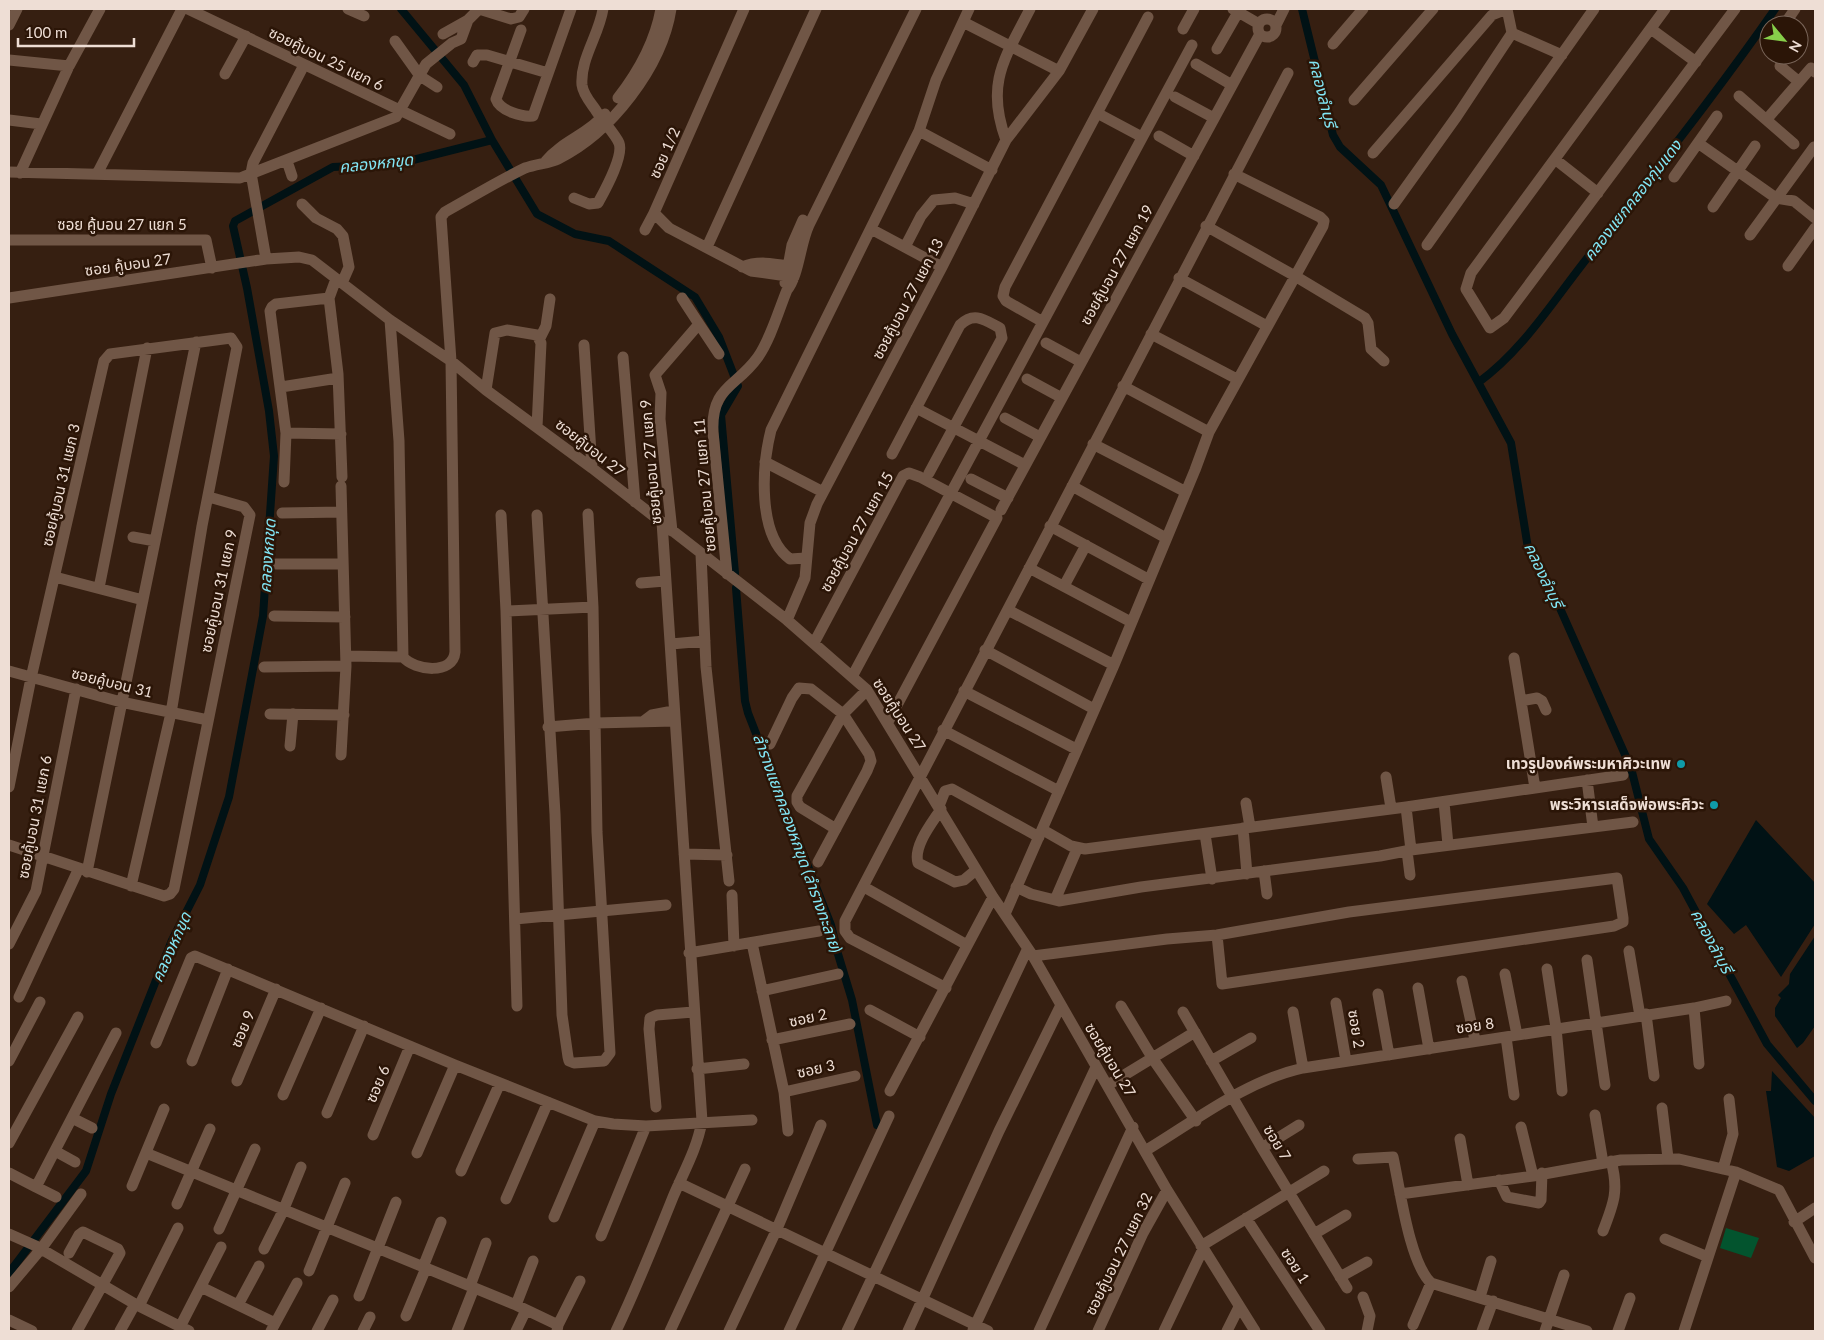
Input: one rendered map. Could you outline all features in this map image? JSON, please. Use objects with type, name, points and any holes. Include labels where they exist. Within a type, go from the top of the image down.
[{"type":"street","points":[[9,25],[17,9]]},
{"type":"street","points":[[100,9],[14,173],[230,178],[287,161],[396,117],[425,70],[456,44],[468,20]]},
{"type":"street","points":[[97,174],[182,9]]},
{"type":"street","name":"ซอยคู้บอน 25 แยก 6","points":[[188,9],[450,134]]},
{"type":"street","points":[[348,9],[364,16]]},
{"type":"street","points":[[443,34],[468,20],[479,9],[516,19],[524,9]]},
{"type":"street","points":[[522,30],[496,99],[502,107],[524,117],[533,116],[571,9]]},
{"type":"street","points":[[574,198],[589,204],[598,203],[612,173],[620,149],[619,141],[603,122],[582,88],[582,69],[595,39],[603,9]]},
{"type":"street","name":"ซอย 1/2","points":[[645,230],[744,9]]},
{"type":"street","points":[[707,247],[816,9]]},
{"type":"street","points":[[654,213],[669,228],[752,271],[790,271],[792,245],[802,222],[912,9]]},
{"type":"street","points":[[806,558],[790,559],[781,552],[774,542],[768,521],[765,462],[771,430],[778,412],[919,131],[936,80],[969,9]]},
{"type":"street","points":[[1006,140],[996,102],[1001,70],[1030,9]]},
{"type":"street","name":"ซอยคู้บอน 27 แยก 13","points":[[787,620],[801,590],[810,523],[824,492],[1006,140],[1059,71],[1093,9]]},
{"type":"street","points":[[1183,29],[1194,9]]},
{"type":"street","points":[[1217,49],[1237,10],[1260,29],[1266,37],[1272,36],[1276,31],[1276,25],[1284,9]]},
{"type":"street","points":[[1334,44],[1364,9]]},
{"type":"street","points":[[1354,100],[1433,9]]},
{"type":"street","points":[[1373,153],[1489,12],[1507,9],[1512,33],[1457,116],[1394,204]]},
{"type":"street","points":[[1427,245],[1594,9]]},
{"type":"street","points":[[1665,9],[1468,281],[1466,289],[1490,328],[1504,318],[1735,9]]},
{"type":"street","points":[[390,320],[399,441],[403,657],[407,662],[426,667],[450,665],[455,659],[451,361],[441,217],[445,212],[511,175],[546,161],[556,160],[603,122],[643,70],[665,12]]},
{"type":"street","points":[[1043,322],[1006,301],[1003,296],[1005,287],[1148,17]]},
{"type":"street","points":[[963,22],[1059,71]]},
{"type":"street","name":"ซอยคู้บอน 27 แยก 19","points":[[888,722],[1040,437],[1194,156],[1260,29]]},
{"type":"street","points":[[1652,29],[1696,62]]},
{"type":"street","points":[[1512,33],[1562,56]]},
{"type":"street","points":[[226,74],[246,36]]},
{"type":"street","points":[[395,41],[425,70],[437,87]]},
{"type":"street","points":[[853,675],[1192,44]]},
{"type":"street","points":[[473,62],[477,55],[487,54],[548,73]]},
{"type":"street","points":[[9,60],[69,66]]},
{"type":"street","points":[[1196,64],[1232,85]]},
{"type":"street","points":[[266,259],[251,173],[253,163],[304,65]]},
{"type":"street","points":[[1780,66],[1798,81]]},
{"type":"street","points":[[1767,119],[1798,81],[1813,70]]},
{"type":"street","points":[[946,988],[850,938],[845,931],[845,921],[1206,226],[1288,73]]},
{"type":"street","points":[[1739,96],[1794,144]]},
{"type":"street","points":[[1176,97],[1214,118]]},
{"type":"street","points":[[1097,113],[1142,137]]},
{"type":"street","points":[[1674,177],[1718,116]]},
{"type":"street","points":[[9,120],[41,124]]},
{"type":"street","points":[[919,131],[992,170]]},
{"type":"street","points":[[1159,136],[1194,156]]},
{"type":"street","points":[[1698,144],[1776,198],[1794,201],[1815,218]]},
{"type":"street","points":[[1712,207],[1756,146]]},
{"type":"street","points":[[1750,235],[1814,147]]},
{"type":"street","points":[[1556,160],[1598,192]]},
{"type":"street","points":[[287,161],[292,176]]},
{"type":"street","points":[[1005,914],[1114,665],[1209,432],[1324,221],[1320,217],[1234,174]]},
{"type":"street","points":[[904,247],[924,212],[934,200],[955,198],[974,204]]},
{"type":"street","points":[[302,204],[316,218],[341,232],[349,267],[329,298],[338,378],[341,434],[341,512],[346,661],[341,755]]},
{"type":"street","points":[[1206,226],[1365,318],[1368,323],[1371,349],[1384,361]]},
{"type":"street","points":[[1788,266],[1815,228]]},
{"type":"street","points":[[871,229],[942,267]]},
{"type":"street","name":"ซอย คู้บอน 27 แยก 5","points":[[9,240],[206,240],[212,268]]},
{"type":"street","name":"ซอยคู้บอน 27","points":[[252,261],[306,258],[312,260],[390,320],[451,361],[486,390],[592,468],[787,620],[853,675],[867,690],[888,722],[993,898],[1030,953],[1060,1007],[1133,1127],[1167,1190],[1255,1331]]},
{"type":"street","name":"ซอย คู้บอน 27","points":[[9,298],[252,261]]},
{"type":"street","name":"ซอยคู้บอน 27 แยก 11","points":[[727,574],[712,422],[713,411],[718,400],[730,384],[758,357],[785,293],[790,271]]},
{"type":"street","points":[[1179,278],[1267,326]]},
{"type":"street","points":[[284,482],[286,433],[270,312],[276,304],[329,298]]},
{"type":"street","points":[[682,298],[719,354]]},
{"type":"street","points":[[538,427],[540,338],[546,326],[550,300]]},
{"type":"street","points":[[892,454],[960,325],[966,318],[974,316],[984,319],[1000,328],[1002,338],[930,473]]},
{"type":"street","name":"ซอยคู้บอน 27 แยก 9","points":[[672,531],[660,419],[661,394],[655,375],[698,324]]},
{"type":"street","points":[[486,390],[495,333],[507,330],[532,334],[540,338]]},
{"type":"street","points":[[1150,334],[1237,379]]},
{"type":"street","name":"ซอยคู้บอน 31 แยก 3","points":[[9,787],[31,678],[104,361],[110,354],[165,345],[231,338],[237,348],[209,497]]},
{"type":"street","points":[[19,997],[83,870],[143,600],[196,342]]},
{"type":"street","points":[[1046,343],[1081,362]]},
{"type":"street","points":[[584,345],[592,468]]},
{"type":"street","points":[[99,588],[147,348]]},
{"type":"street","points":[[623,357],[635,502]]},
{"type":"street","points":[[281,387],[338,378]]},
{"type":"street","points":[[1026,379],[1062,398]]},
{"type":"street","points":[[1123,386],[1209,432]]},
{"type":"street","points":[[916,408],[1025,465]]},
{"type":"street","points":[[1005,418],[1040,437]]},
{"type":"street","points":[[286,433],[341,434]]},
{"type":"street","points":[[1093,444],[1186,492]]},
{"type":"street","points":[[765,462],[824,492]]},
{"type":"street","name":"ซอยคู้บอน 27 แยก 15","points":[[814,643],[903,476],[913,474],[951,494],[999,514]]},
{"type":"street","points":[[971,479],[1008,498]]},
{"type":"street","points":[[1072,486],[1166,538]]},
{"type":"street","points":[[9,845],[131,886],[170,712],[209,497]]},
{"type":"street","name":"ซอยคู้บอน 31 แยก 9","points":[[131,886],[164,896],[170,894],[174,889],[250,515],[244,507],[209,497]]},
{"type":"street","points":[[282,513],[341,512]]},
{"type":"street","points":[[536,515],[559,915],[562,1015],[569,1059],[574,1063],[604,1061],[610,1053],[597,832],[593,607],[588,514]]},
{"type":"street","points":[[501,515],[506,611],[517,1006]]},
{"type":"street","points":[[616,1331],[698,1143],[702,1121],[689,953],[662,522]]},
{"type":"street","points":[[1050,526],[1148,579]]},
{"type":"street","points":[[133,537],[155,541]]},
{"type":"street","points":[[1064,586],[1086,545]]},
{"type":"street","points":[[702,554],[705,641],[730,881]]},
{"type":"street","points":[[276,564],[343,564]]},
{"type":"street","points":[[1029,568],[1130,622]]},
{"type":"street","points":[[55,577],[143,600]]},
{"type":"street","points":[[641,583],[665,581]]},
{"type":"street","points":[[506,611],[593,607]]},
{"type":"street","points":[[1008,610],[1114,665]]},
{"type":"street","points":[[274,616],[345,616]]},
{"type":"street","points":[[671,644],[705,641]]},
{"type":"street","points":[[986,650],[1094,709]]},
{"type":"street","points":[[264,667],[403,657]]},
{"type":"street","points":[[1514,658],[1535,788]]},
{"type":"street","name":"ซอยคู้บอน 31","points":[[9,671],[121,702],[208,720]]},
{"type":"street","points":[[770,744],[792,698],[799,688],[811,689],[843,714],[869,754],[870,761],[818,862]]},
{"type":"street","name":"ซอยคู้บอน 31 แยก 6","points":[[9,944],[36,891],[76,689]]},
{"type":"street","points":[[836,829],[800,807],[797,802],[801,787],[843,714],[867,690]]},
{"type":"street","points":[[964,691],[1076,749]]},
{"type":"street","points":[[1521,701],[1538,698],[1542,701],[1546,710]]},
{"type":"street","points":[[270,714],[344,715]]},
{"type":"street","points":[[290,746],[293,714]]},
{"type":"street","points":[[548,727],[644,721],[652,715],[674,716]]},
{"type":"street","points":[[943,730],[1060,791]]},
{"type":"street","points":[[976,870],[964,880],[955,882],[925,868],[918,863],[916,857],[918,849],[940,807],[945,791],[952,788],[1041,834],[1077,849],[1444,802],[1623,775]]},
{"type":"street","points":[[1386,777],[1391,808]]},
{"type":"street","points":[[1586,780],[1593,827]]},
{"type":"street","points":[[1246,802],[1247,874]]},
{"type":"street","points":[[1444,802],[1448,845]]},
{"type":"street","points":[[1406,807],[1410,875]]},
{"type":"street","points":[[1016,887],[1055,900],[1380,856],[1409,850],[1633,822]]},
{"type":"street","points":[[1205,834],[1212,879]]},
{"type":"street","points":[[1055,900],[1077,849]]},
{"type":"street","points":[[684,854],[726,855]]},
{"type":"street","points":[[1264,871],[1268,894]]},
{"type":"street","points":[[847,1331],[1030,953],[1218,935],[1349,912],[1617,878],[1623,918],[1622,922],[1614,926],[1222,984],[1218,935]]},
{"type":"street","points":[[864,887],[967,945]]},
{"type":"street","points":[[732,895],[734,946]]},
{"type":"street","points":[[890,1091],[993,898]]},
{"type":"street","points":[[515,919],[666,905]]},
{"type":"street","points":[[689,953],[819,931]]},
{"type":"street","points":[[752,943],[784,1092],[788,1132]]},
{"type":"street","points":[[1629,951],[1654,1076]]},
{"type":"street","points":[[156,1043],[191,958],[195,956],[455,1065],[595,1121],[646,1126],[702,1121],[752,1120]]},
{"type":"street","points":[[1587,960],[1605,1085]]},
{"type":"street","points":[[192,1060],[228,969]]},
{"type":"street","points":[[1547,969],[1556,1028],[1562,1091]]},
{"type":"street","points":[[762,991],[838,974]]},
{"type":"street","points":[[1505,974],[1514,1095]]},
{"type":"street","points":[[1462,981],[1475,1040]]},
{"type":"street","points":[[1418,988],[1429,1049]]},
{"type":"street","name":"ซอย 9","points":[[237,1081],[276,989]]},
{"type":"street","points":[[1378,994],[1390,1055]]},
{"type":"street","name":"ซอย 8","points":[[1145,1150],[1196,1121],[1233,1096],[1270,1076],[1303,1068],[1475,1040],[1694,1008],[1726,1001]]},
{"type":"street","points":[[9,1061],[40,1002]]},
{"type":"street","name":"ซอย 2","points":[[1336,1002],[1346,1061]]},
{"type":"street","points":[[1121,1006],[1153,1059],[1196,1121]]},
{"type":"street","points":[[908,1331],[999,1132],[1060,1007]]},
{"type":"street","points":[[282,1095],[321,1008]]},
{"type":"street","points":[[1694,1008],[1699,1064]]},
{"type":"street","points":[[870,1010],[920,1037]]},
{"type":"street","points":[[656,1108],[649,1029],[650,1018],[657,1015],[693,1012]]},
{"type":"street","name":"ซอย 7","points":[[1184,1012],[1262,1148],[1347,1288]]},
{"type":"street","points":[[1293,1012],[1303,1068]]},
{"type":"street","points":[[9,1143],[78,1017]]},
{"type":"street","name":"ซอย 2","points":[[772,1040],[850,1024]]},
{"type":"street","points":[[327,1114],[364,1026]]},
{"type":"street","points":[[1108,1086],[1195,1032]]},
{"type":"street","points":[[36,1187],[116,1033]]},
{"type":"street","points":[[1211,1060],[1250,1038]]},
{"type":"street","name":"ซอย 6","points":[[373,1135],[410,1046]]},
{"type":"street","points":[[698,1069],[744,1064]]},
{"type":"street","points":[[417,1153],[455,1065]]},
{"type":"street","points":[[974,1328],[1096,1067]]},
{"type":"street","name":"ซอย 3","points":[[784,1092],[855,1076]]},
{"type":"street","points":[[461,1171],[500,1083]]},
{"type":"street","points":[[1723,1169],[1733,1134],[1729,1099]]},
{"type":"street","points":[[506,1199],[548,1102]]},
{"type":"street","points":[[1662,1108],[1668,1158]]},
{"type":"street","points":[[132,1186],[164,1109]]},
{"type":"street","points":[[1595,1115],[1607,1162],[1616,1180],[1613,1205],[1603,1231]]},
{"type":"street","points":[[789,1331],[889,1116]]},
{"type":"street","points":[[72,1118],[92,1128]]},
{"type":"street","points":[[554,1217],[595,1121]]},
{"type":"street","points":[[729,1331],[776,1231],[821,1125]]},
{"type":"street","points":[[1262,1148],[1299,1125]]},
{"type":"street","points":[[601,1236],[646,1126]]},
{"type":"street","points":[[1039,1331],[1133,1127]]},
{"type":"street","points":[[1499,1180],[1507,1197],[1539,1203],[1541,1200],[1537,1175],[1521,1127]]},
{"type":"street","points":[[177,1204],[210,1129]]},
{"type":"street","points":[[1460,1139],[1468,1185]]},
{"type":"street","points":[[219,1229],[255,1149]]},
{"type":"street","points":[[55,1151],[75,1162]]},
{"type":"street","points":[[146,1153],[283,1211],[521,1307],[558,1328],[580,1281]]},
{"type":"street","points":[[1358,1159],[1393,1157],[1400,1194],[1420,1269],[1431,1283],[1587,1331]]},
{"type":"street","points":[[1400,1194],[1537,1175],[1607,1162],[1668,1158],[1736,1172],[1779,1190],[1794,1222],[1815,1258]]},
{"type":"street","points":[[264,1249],[283,1211],[301,1167]]},
{"type":"street","points":[[670,1331],[745,1169]]},
{"type":"street","points":[[1164,1331],[1202,1248],[1246,1218],[1324,1171]]},
{"type":"street","points":[[1684,1331],[1736,1172]]},
{"type":"street","points":[[9,1173],[56,1197]]},
{"type":"street","points":[[309,1271],[345,1183]]},
{"type":"street","points":[[679,1184],[873,1277],[974,1328],[988,1331]]},
{"type":"street","name":"ซอยคู้บอน 27 แยก 32","points":[[1098,1331],[1143,1233],[1167,1190]]},
{"type":"street","points":[[9,1287],[81,1194]]},
{"type":"street","points":[[359,1296],[396,1202]]},
{"type":"street","points":[[1794,1222],[1815,1208]]},
{"type":"street","points":[[1314,1234],[1346,1215]]},
{"type":"street","name":"ซอย 1","points":[[1246,1218],[1320,1331]]},
{"type":"street","points":[[406,1316],[441,1222]]},
{"type":"street","points":[[120,1331],[137,1305],[178,1228]]},
{"type":"street","points":[[68,1253],[79,1234],[83,1232],[118,1249],[120,1253],[77,1331]]},
{"type":"street","points":[[14,1236],[177,1328],[201,1287],[221,1247]]},
{"type":"street","points":[[1665,1240],[1708,1257]]},
{"type":"street","points":[[457,1331],[486,1243]]},
{"type":"street","points":[[516,1331],[533,1261]]},
{"type":"street","points":[[1480,1297],[1491,1261]]},
{"type":"street","points":[[1340,1276],[1367,1262]]},
{"type":"street","points":[[238,1305],[259,1266]]},
{"type":"street","points":[[1545,1331],[1564,1275]]},
{"type":"street","points":[[201,1287],[238,1305],[273,1327],[297,1283]]},
{"type":"street","points":[[1413,1325],[1431,1283]]},
{"type":"street","points":[[1363,1297],[1370,1316],[1367,1331]]},
{"type":"street","points":[[1618,1331],[1630,1298]]},
{"type":"street","points":[[317,1331],[333,1300]]},
{"type":"street","points":[[1482,1331],[1493,1302]]},
{"type":"street","points":[[1227,1331],[1239,1307]]},
{"type":"street","points":[[363,1331],[370,1318]]},
{"type":"street","points":[[9,1320],[32,1331]]},
{"type":"green space","points":[[1726,1228],[1759,1238],[1751,1258],[1720,1248]]},
{"type":"shaded area","points":[[1756,820],[1815,883],[1815,924],[1781,977],[1746,925],[1734,934],[1707,904]]},
{"type":"shaded area","points":[[1815,936],[1815,1026],[1797,1048],[1775,1016],[1775,1008],[1781,998],[1778,995],[1789,984],[1790,974]]},
{"type":"shaded area","points":[[1772,1071],[1815,1118],[1815,1156],[1789,1171],[1777,1167],[1766,1091],[1771,1091]]},
{"type":"waterway","name":"คลองหกขุด","points":[[9,1273],[86,1171],[111,1094],[172,940],[200,885],[229,797],[263,616],[274,456],[269,411],[247,288],[233,226],[235,221],[333,167],[397,164],[492,140],[464,85],[401,9]]},
{"type":"waterway","name":"คลองลำบุรี","points":[[1302,9],[1333,135],[1340,147],[1381,185],[1452,334],[1511,443],[1528,548],[1555,597],[1631,768],[1649,839],[1683,888],[1767,1044],[1815,1101]]},
{"type":"waterway","name":"คลองแยกคลองกุ่มแดง","points":[[1479,382],[1510,355],[1537,324],[1707,103],[1775,9]]},
{"type":"waterway","name":"ลำรางแยกคลองหกขุด (ลำรางทะลาย)","points":[[492,140],[537,214],[575,234],[609,241],[695,297],[719,337],[738,386],[721,415],[735,573]]},
{"type":"waterway","name":"ลำรางแยกคลองหกขุด (ลำรางทะลาย)","points":[[736,588],[745,701],[748,713],[831,925],[852,1000],[877,1125]]},
{"type":"place","name":"เทวรูปองค์พระมหาศิวะเทพ","points":[[1681,764]]},
{"type":"place","name":"พระวิหารเสด็จพ่อพระศิวะ","points":[[1714,805]]}]
